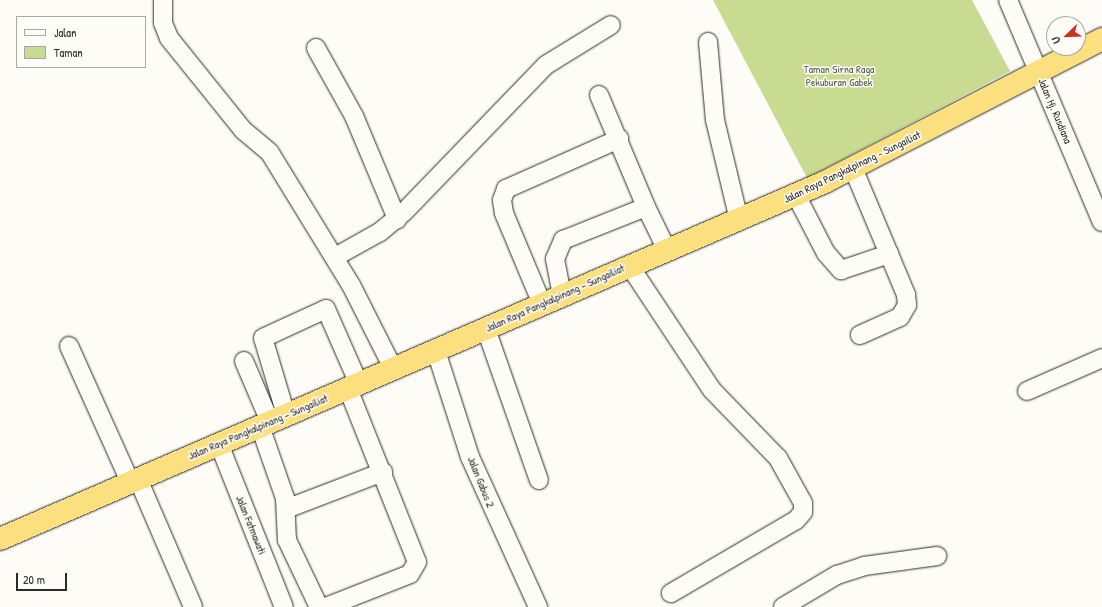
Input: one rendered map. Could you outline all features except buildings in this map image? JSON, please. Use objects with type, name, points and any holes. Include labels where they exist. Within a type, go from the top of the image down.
[{"type":"highway","name":"Jalan Raya Pangkalpinang - Sungailiat","points":[[0,539],[796,195],[853,168],[1102,39]]},
{"type":"street","points":[[163,0],[163,23],[169,38],[243,130],[265,147],[335,257],[394,370]]},
{"type":"street","name":"Jalan Hj. Rusdiana","points":[[1008,0],[1102,220]]},
{"type":"street","points":[[335,257],[397,219],[537,72],[611,25]]},
{"type":"street","points":[[708,42],[715,120],[739,220]]},
{"type":"street","points":[[316,48],[354,116],[397,219]]},
{"type":"street","points":[[599,95],[619,139],[646,207],[667,250]]},
{"type":"street","points":[[542,304],[504,213],[502,200],[506,189],[619,139]]},
{"type":"street","points":[[853,168],[889,254],[907,306],[900,317],[860,335]]},
{"type":"street","points":[[796,195],[826,252],[841,270],[889,254]]},
{"type":"street","points":[[562,295],[555,259],[563,240],[646,207]]},
{"type":"street","points":[[629,266],[712,390],[778,458],[803,503],[803,512],[796,520],[671,593]]},
{"type":"street","points":[[319,607],[287,540],[286,509],[272,421],[263,338],[326,309],[383,472],[416,552],[416,568],[410,574],[326,607]]},
{"type":"street","points":[[486,329],[539,480]]},
{"type":"street","points":[[69,346],[134,480],[193,607]]},
{"type":"street","name":"Jalan Gabus 2","points":[[436,351],[470,457],[538,607]]},
{"type":"street","points":[[1027,392],[1102,358]]},
{"type":"street","points":[[244,361],[272,421]]},
{"type":"street","name":"Jalan Fatmawati","points":[[219,444],[284,607]]},
{"type":"street","points":[[286,509],[383,472]]},
{"type":"street","points":[[783,607],[802,602],[837,575],[864,566],[937,556]]},
{"type":"green space","name":"Taman Sirna Raga Pekuburan Gabek","points":[[713,0],[972,0],[1010,71],[807,178]]}]
